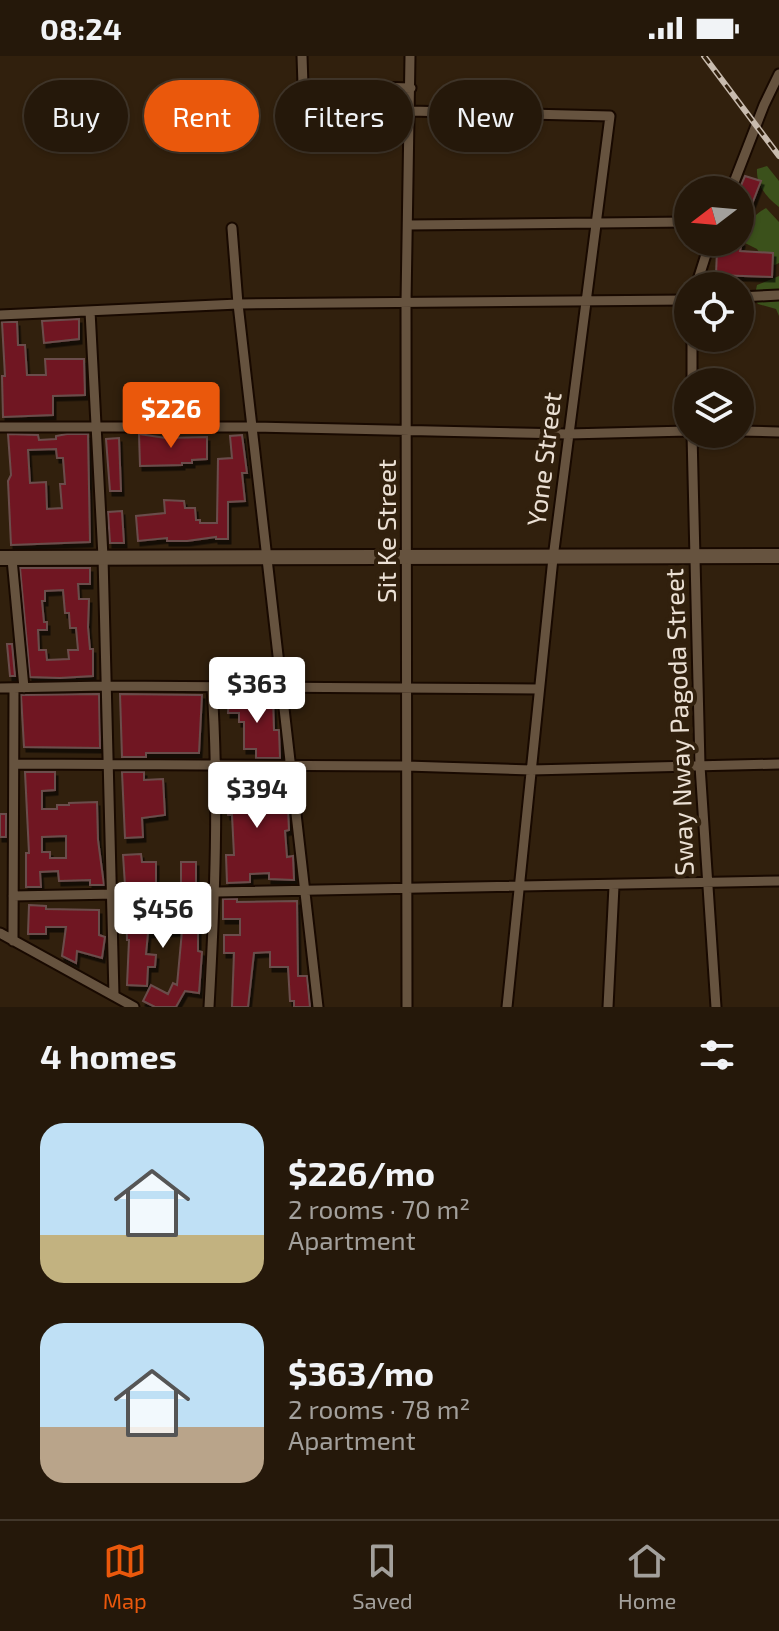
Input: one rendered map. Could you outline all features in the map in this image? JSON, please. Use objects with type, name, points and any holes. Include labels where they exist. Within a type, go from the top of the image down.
[{"type":"street","points":[[302,56],[303,80]]},
{"type":"street","name":"Sit Ke Street","points":[[410,56],[411,80]]},
{"type":"street","points":[[736,176],[779,74]]},
{"type":"street","name":"Yone Street","points":[[413,111],[610,116],[553,558],[507,1007]]},
{"type":"street","name":"Sit Ke Street","points":[[407,1007],[406,302],[409,152]]},
{"type":"street","points":[[408,225],[674,222]]},
{"type":"street","points":[[232,228],[251,427],[318,1007]]},
{"type":"street","points":[[754,296],[779,295]]},
{"type":"street","points":[[0,315],[238,304],[674,300]]},
{"type":"street","points":[[90,311],[103,557],[114,996]]},
{"type":"street","points":[[0,427],[251,427],[568,434],[674,432]]},
{"type":"street","points":[[754,431],[779,432]]},
{"type":"street","name":"Sway Nway Pagoda Street","points":[[690,448],[700,766],[716,1007]]},
{"type":"street","points":[[13,941],[14,764],[19,688],[6,558],[779,556]]},
{"type":"street","points":[[209,1007],[216,893],[217,765],[212,687]]},
{"type":"street","points":[[0,688],[539,689]]},
{"type":"street","points":[[14,764],[406,766],[531,770],[779,764]]},
{"type":"street","points":[[13,896],[779,881]]},
{"type":"street","points":[[608,1007],[614,886]]},
{"type":"street","points":[[0,933],[134,1007]]},
{"type":"green space","points":[[767,166],[779,181],[779,207],[758,180],[757,169]]},
{"type":"green space","points":[[766,208],[779,222],[779,263],[775,265],[765,262],[754,248],[756,215]]},
{"type":"green space","points":[[779,276],[779,316],[776,309],[758,304],[754,299],[757,285]]},
{"type":"building","points":[[754,179],[761,181],[754,199]]},
{"type":"building","points":[[773,253],[772,277],[754,276],[754,272],[716,272],[717,256]]},
{"type":"building","points":[[79,319],[79,339],[44,343],[42,321]]},
{"type":"building","points":[[2,322],[17,322],[18,345],[25,345],[27,375],[46,375],[45,359],[84,359],[85,395],[53,396],[53,415],[3,417],[2,376],[5,376]]},
{"type":"building","points":[[8,434],[38,435],[39,440],[56,439],[56,436],[67,434],[88,434],[90,542],[11,545],[8,481],[11,475]],"holes":[[[56,449],[57,458],[63,458],[65,484],[60,484],[62,508],[47,509],[46,482],[30,483],[28,450]]]},
{"type":"building","points":[[139,434],[166,438],[207,437],[207,459],[192,460],[192,463],[182,465],[140,466]]},
{"type":"building","points":[[242,435],[247,473],[242,473],[245,501],[228,502],[228,539],[138,541],[136,516],[165,513],[164,500],[184,501],[185,508],[195,508],[196,520],[200,523],[217,523],[218,459],[232,458],[230,436]]},
{"type":"building","points":[[119,438],[121,491],[110,491],[106,439]]},
{"type":"building","points":[[122,511],[124,543],[110,543],[108,512]]},
{"type":"building","points":[[20,568],[90,568],[90,584],[78,584],[79,599],[89,599],[88,627],[90,649],[93,649],[93,676],[30,677]],"holes":[[[63,590],[65,613],[69,613],[70,628],[76,628],[78,650],[68,650],[69,659],[47,660],[46,650],[39,650],[38,630],[47,630],[42,601],[45,601],[45,591]]]},
{"type":"building","points":[[7,644],[12,644],[15,676],[10,676]]},
{"type":"building","points":[[99,694],[100,748],[24,747],[21,695]]},
{"type":"building","points":[[120,694],[202,695],[199,753],[146,753],[146,757],[122,757]]},
{"type":"building","points":[[229,696],[273,698],[274,730],[279,730],[280,758],[256,758],[256,749],[244,749],[244,722],[239,722],[239,713],[228,713]]},
{"type":"building","points":[[25,772],[55,772],[55,790],[42,791],[42,809],[57,809],[57,805],[69,803],[97,802],[104,885],[90,885],[90,880],[59,881],[58,871],[40,872],[41,887],[26,887],[26,853],[29,853]],"holes":[[[66,836],[66,858],[50,858],[50,852],[42,852],[42,837]]]},
{"type":"building","points":[[122,772],[144,772],[144,780],[163,779],[165,815],[142,818],[143,837],[125,838]]},
{"type":"building","points":[[226,773],[254,775],[254,783],[284,781],[283,810],[288,809],[289,830],[285,831],[287,857],[293,856],[294,880],[269,879],[269,873],[250,874],[250,882],[227,883],[226,855],[234,855],[232,815],[228,815],[226,799]]},
{"type":"building","points":[[0,814],[6,814],[6,837],[0,837]]},
{"type":"building","points":[[141,854],[142,862],[156,862],[156,885],[125,885],[123,855]]},
{"type":"building","points":[[181,862],[196,862],[196,885],[181,885]]},
{"type":"building","points":[[223,899],[237,899],[237,902],[297,901],[298,976],[307,976],[310,1007],[294,1007],[294,1001],[290,1001],[288,967],[270,967],[270,952],[254,953],[248,1007],[232,1007],[234,953],[224,953],[224,935],[240,935],[240,919],[223,919]]},
{"type":"building","points":[[126,904],[198,909],[198,951],[202,952],[199,993],[185,991],[176,1007],[155,1007],[143,1001],[151,985],[168,994],[173,983],[177,985],[182,931],[148,933],[146,954],[156,955],[155,967],[148,967],[147,986],[127,985],[129,940]]},
{"type":"building","points":[[29,905],[46,906],[46,909],[99,910],[99,935],[105,937],[102,958],[77,951],[76,963],[62,956],[66,927],[46,927],[46,934],[28,934]]},
{"type":"railway","points":[[704,56],[779,156]]}]
